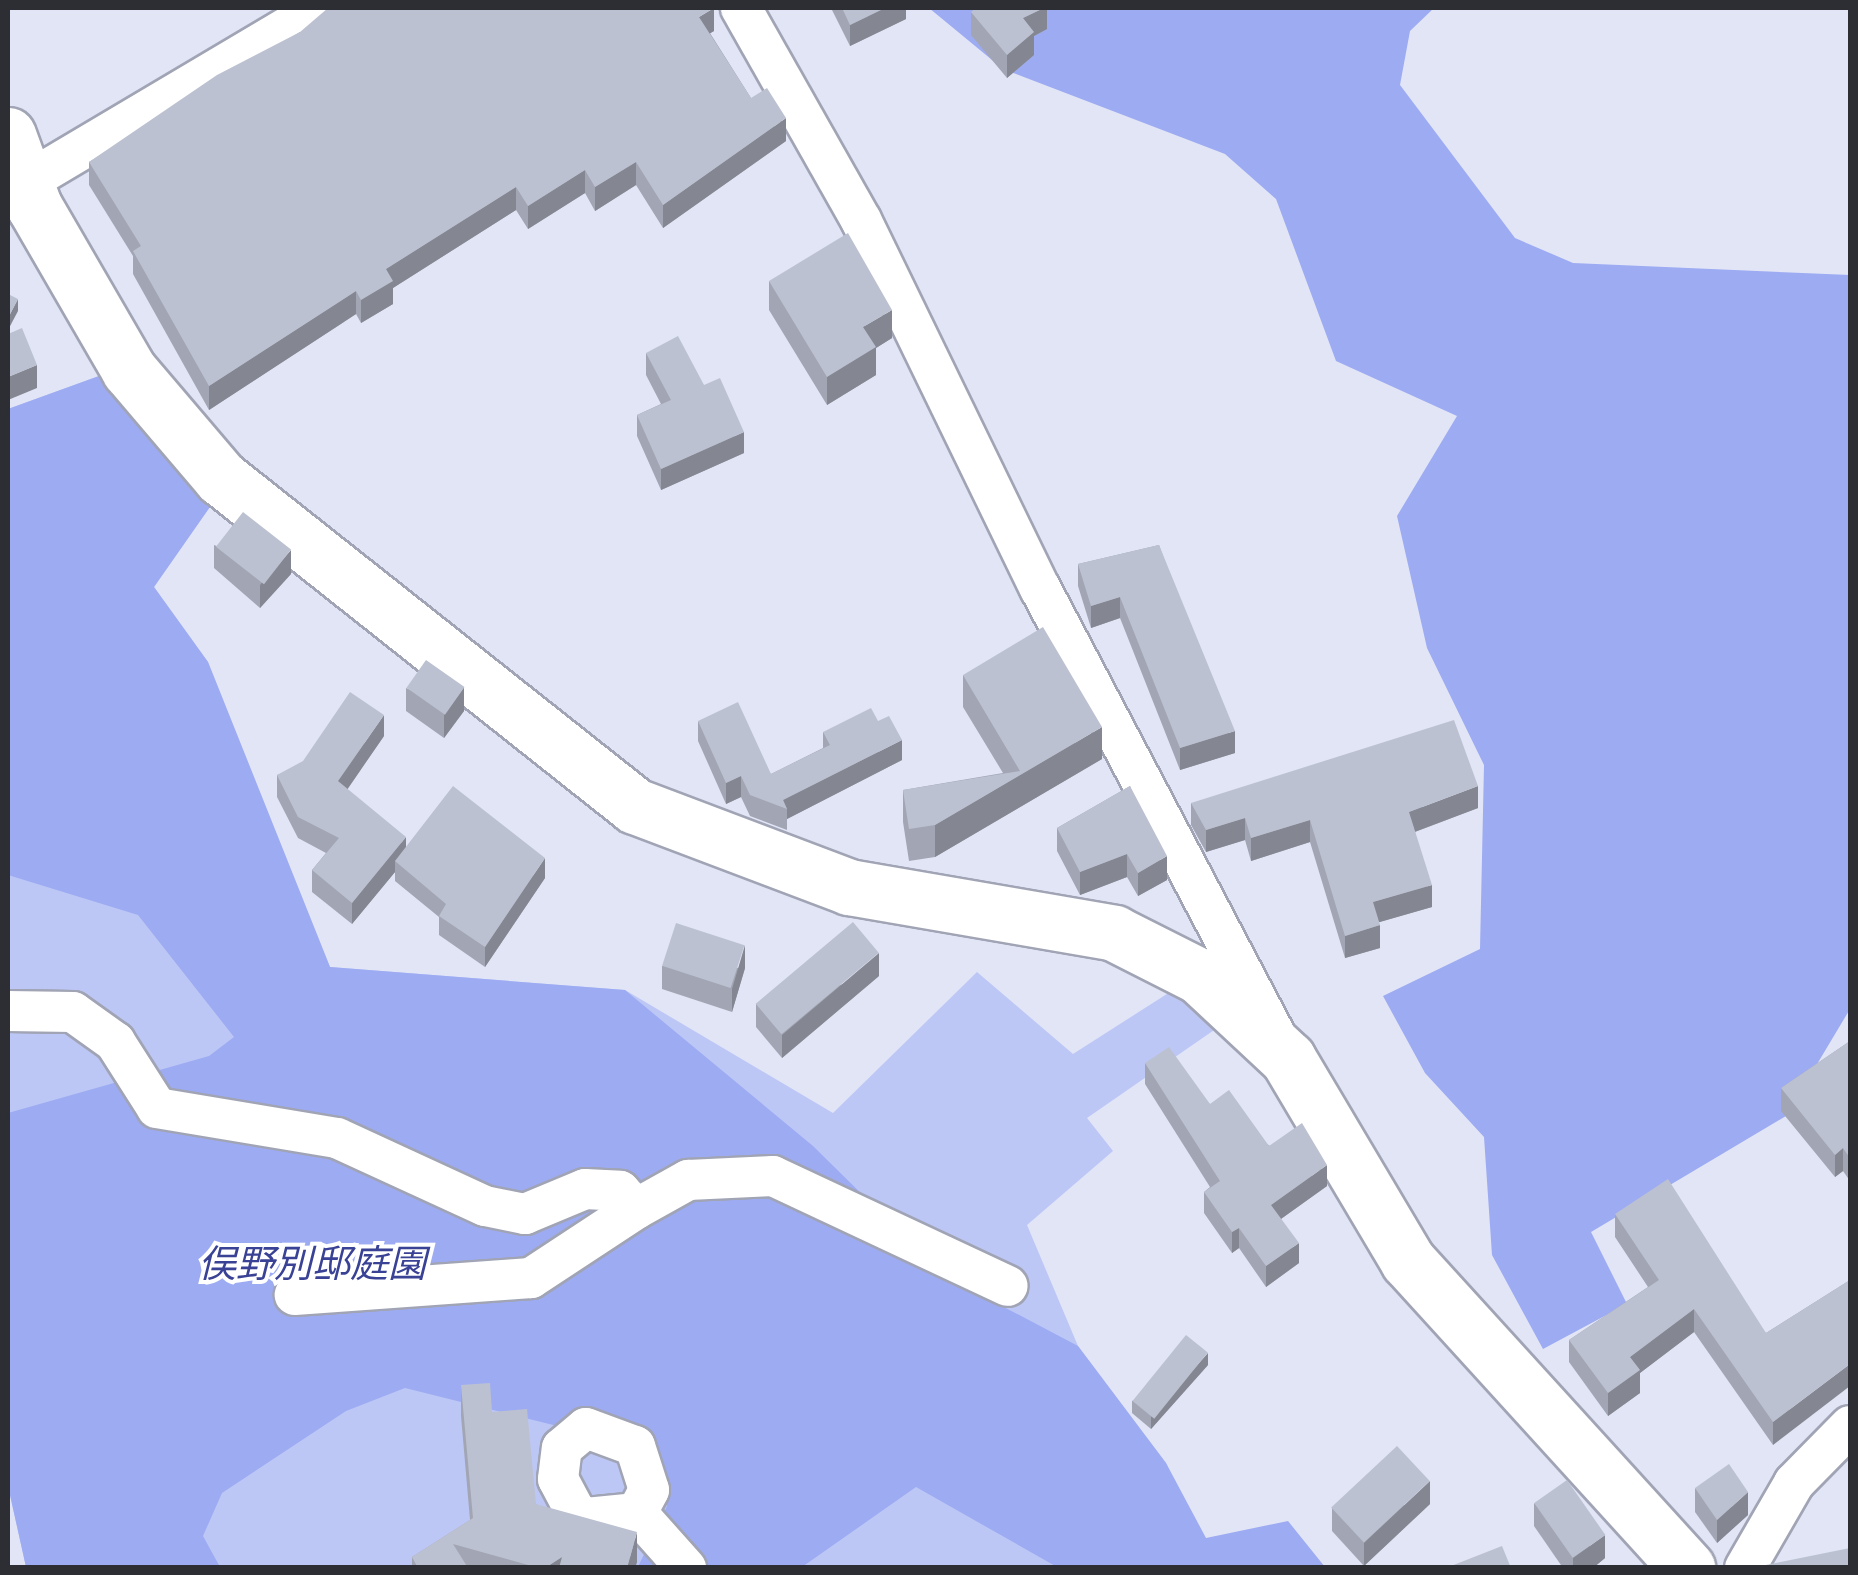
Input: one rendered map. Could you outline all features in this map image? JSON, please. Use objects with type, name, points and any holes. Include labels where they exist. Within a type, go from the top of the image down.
[{"type":"street","points":[[320,8],[18,188],[129,370],[221,478],[634,806],[849,887],[1114,933],[1199,976],[1288,1059]]},
{"type":"street","points":[[742,8],[861,220],[1040,588],[1288,1059],[1408,1261],[1669,1561]]},
{"type":"street","points":[[8,1011],[73,1012],[115,1042],[157,1108],[337,1138],[486,1206],[526,1214],[586,1189],[620,1190],[636,1209]]},
{"type":"street","points":[[296,1295],[532,1278],[636,1209],[688,1180],[773,1176],[1008,1286]]},
{"type":"street","points":[[1745,1568],[1794,1483],[1850,1426]]},
{"type":"street","points":[[637,1513],[686,1568]]},
{"type":"green space","points":[[929,8],[1434,8],[1410,31],[1400,85],[1515,238],[1573,263],[1850,275],[1850,1009],[1786,1116],[1591,1232],[1627,1304],[1543,1349],[1492,1255],[1484,1137],[1425,1073],[1383,996],[1480,949],[1484,765],[1427,648],[1397,516],[1457,416],[1336,361],[1276,199],[1225,154],[1003,69]]},
{"type":"green space","name":"俣野別邸庭園","points":[[99,376],[212,504],[154,587],[208,662],[330,967],[625,990],[833,1113],[977,972],[1073,1054],[1170,992],[1217,1028],[1087,1118],[1113,1151],[1027,1225],[1078,1346],[1166,1463],[1215,1567],[26,1567],[8,1486],[8,409]]},
{"type":"green space","name":"俣野別邸庭園","points":[[99,376],[212,504],[154,587],[208,662],[330,967],[625,990],[813,1146],[945,1276],[1078,1346],[1166,1463],[1206,1538],[1288,1521],[1325,1567],[1057,1567],[916,1487],[802,1567],[638,1567],[667,1506],[646,1448],[405,1388],[346,1411],[222,1493],[203,1536],[220,1567],[26,1567],[8,1486],[8,1113],[209,1056],[234,1037],[138,915],[8,875],[8,409]]},
{"type":"building","points":[[328,8],[714,8],[699,17],[751,98],[767,88],[786,118],[663,205],[636,162],[595,187],[585,170],[528,206],[516,187],[386,269],[393,281],[361,300],[356,291],[209,386],[133,251],[141,246],[89,162],[217,75],[300,32]]},
{"type":"building","points":[[842,8],[885,8],[850,25]]},
{"type":"building","points":[[976,8],[1044,8],[1023,18],[1034,32],[1007,55],[971,12]]},
{"type":"building","points":[[848,233],[892,310],[863,327],[876,347],[827,377],[769,281]]},
{"type":"building","points":[[8,294],[18,299],[8,318]]},
{"type":"building","points":[[22,328],[37,365],[8,377],[8,334]]},
{"type":"building","points":[[678,336],[704,385],[720,378],[744,432],[661,469],[637,415],[671,400],[646,353]]},
{"type":"building","points":[[243,512],[291,550],[264,584],[216,547]]},
{"type":"building","points":[[1159,545],[1235,731],[1180,748],[1120,597],[1091,606],[1078,564]]},
{"type":"building","points":[[1043,627],[1102,727],[935,825],[909,829],[903,790],[1020,771],[963,675]]},
{"type":"building","points":[[426,660],[465,687],[445,715],[406,688]]},
{"type":"building","points":[[350,692],[384,715],[338,781],[406,837],[352,903],[312,870],[339,838],[298,817],[277,775],[303,761]]},
{"type":"building","points":[[738,702],[771,774],[830,745],[823,732],[871,708],[878,721],[889,716],[902,740],[783,800],[787,809],[750,795],[741,776],[726,783],[698,721]]},
{"type":"building","points":[[1454,720],[1478,786],[1409,812],[1432,885],[1373,902],[1380,925],[1345,936],[1310,820],[1251,838],[1245,818],[1206,830],[1191,803]]},
{"type":"building","points":[[453,786],[545,858],[485,947],[439,916],[446,904],[395,861]]},
{"type":"building","points":[[1130,786],[1167,856],[1138,873],[1127,854],[1080,872],[1057,828]]},
{"type":"building","points":[[853,922],[879,953],[781,1034],[756,1004]]},
{"type":"building","points":[[676,923],[744,945],[731,988],[662,966]]},
{"type":"building","points":[[1850,1041],[1850,1158],[1843,1148],[1835,1155],[1781,1088]]},
{"type":"building","points":[[1169,1047],[1210,1104],[1229,1090],[1269,1146],[1302,1123],[1327,1165],[1271,1205],[1299,1243],[1266,1266],[1239,1228],[1232,1232],[1204,1192],[1220,1181],[1145,1063]]},
{"type":"building","points":[[1668,1179],[1766,1333],[1850,1280],[1850,1364],[1773,1422],[1694,1309],[1630,1357],[1640,1370],[1608,1393],[1569,1340],[1659,1280],[1615,1214]]},
{"type":"building","points":[[1186,1335],[1208,1353],[1154,1419],[1133,1401]]},
{"type":"building","points":[[490,1383],[492,1412],[527,1409],[536,1504],[637,1532],[627,1568],[559,1568],[562,1557],[539,1568],[453,1544],[468,1568],[418,1568],[412,1557],[473,1518],[461,1385]]},
{"type":"building","points":[[1397,1446],[1430,1481],[1364,1542],[1331,1507]]},
{"type":"building","points":[[1729,1464],[1748,1492],[1717,1520],[1695,1488]]},
{"type":"building","points":[[1567,1480],[1605,1535],[1573,1558],[1534,1503]]},
{"type":"building","points":[[1502,1546],[1511,1568],[1451,1566]]},
{"type":"building","points":[[1850,1548],[1850,1568],[1756,1567]]}]
